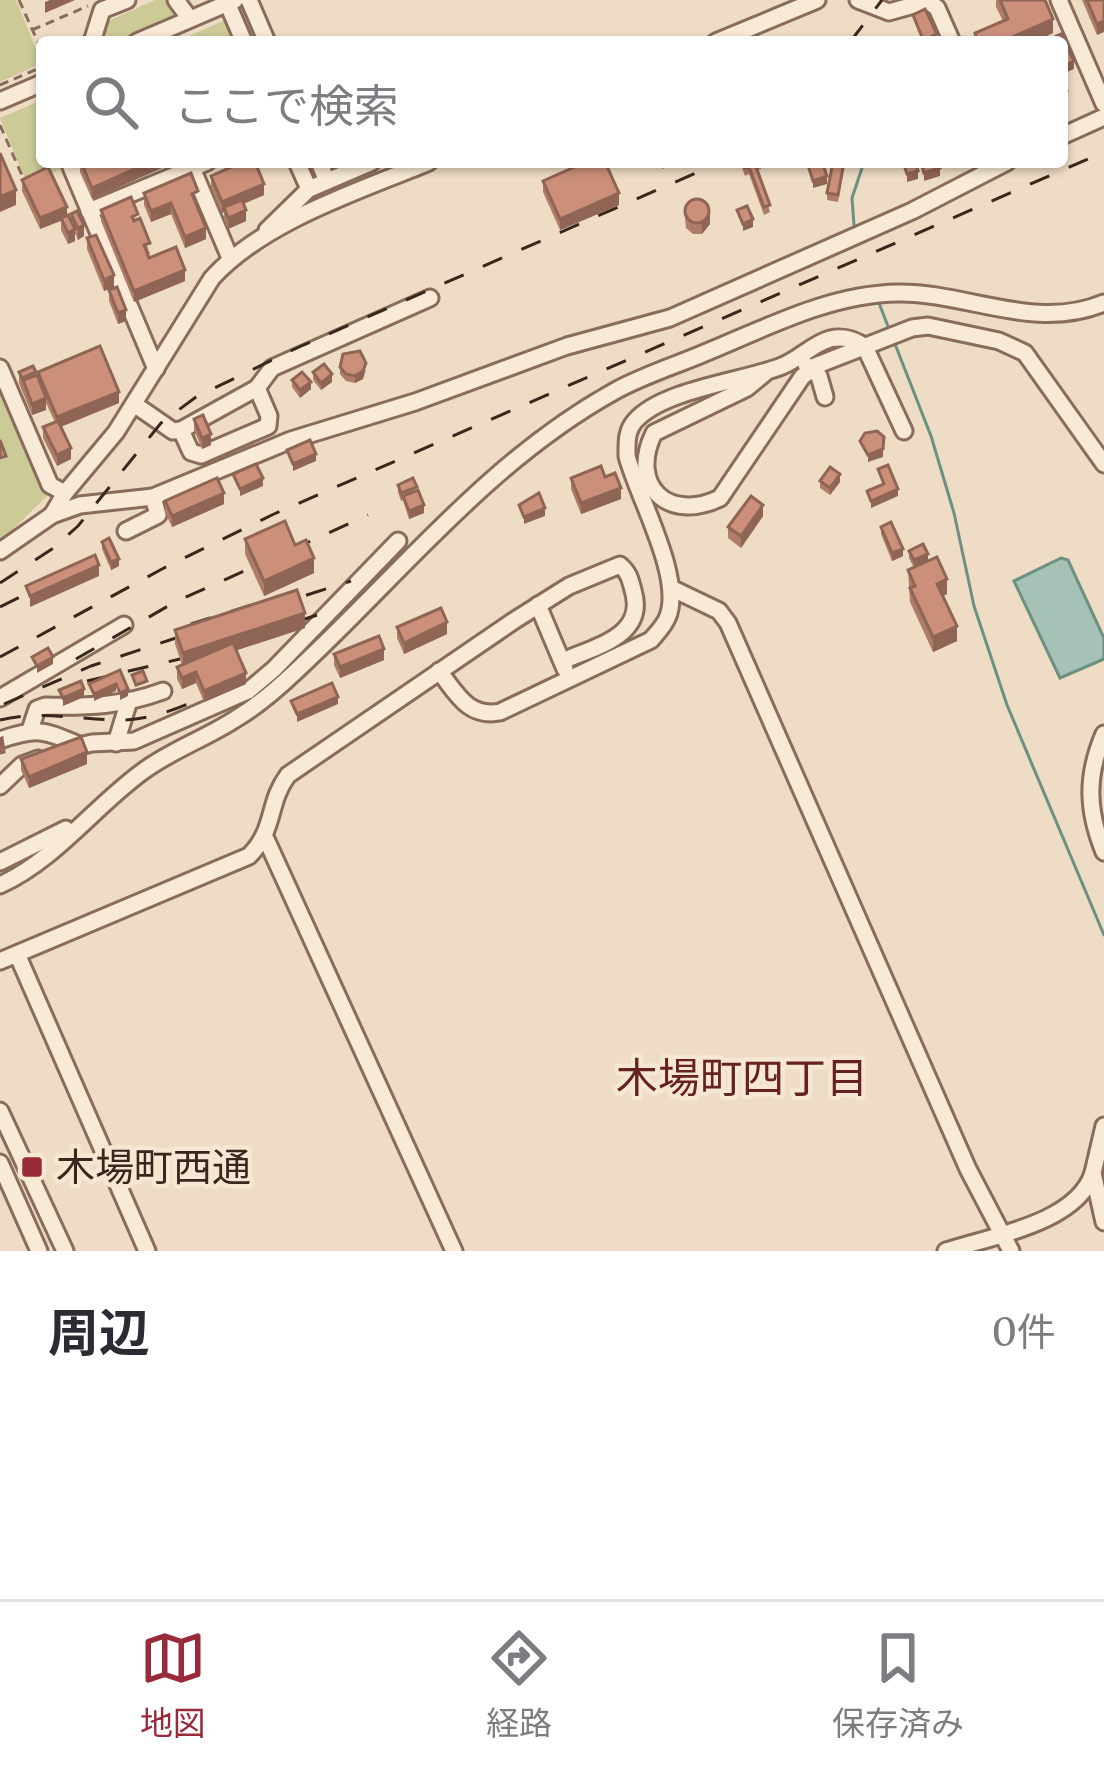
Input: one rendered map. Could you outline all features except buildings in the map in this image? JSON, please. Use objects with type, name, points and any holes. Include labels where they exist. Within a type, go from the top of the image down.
[{"type":"street","points":[[94,36],[102,10],[127,0]]},
{"type":"street","points":[[176,0],[190,19]]},
{"type":"street","points":[[249,0],[264,36]]},
{"type":"street","points":[[730,36],[817,0]]},
{"type":"street","points":[[858,0],[876,10],[898,11],[928,2],[938,8],[950,36]]},
{"type":"street","points":[[1059,0],[1104,104]]},
{"type":"street","points":[[151,36],[229,1],[242,36]]},
{"type":"street","points":[[0,101],[36,86]]},
{"type":"street","points":[[1068,133],[1104,117]]},
{"type":"street","points":[[71,168],[156,369]]},
{"type":"street","points":[[89,211],[193,168]]},
{"type":"street","points":[[201,168],[230,258]]},
{"type":"street","points":[[300,168],[309,189]]},
{"type":"street","points":[[322,168],[327,181]]},
{"type":"street","points":[[52,515],[64,493],[116,432],[212,278],[309,189],[358,168]]},
{"type":"street","points":[[261,236],[410,168]]},
{"type":"street","points":[[0,551],[52,515],[80,505],[153,496],[291,440],[415,402],[567,346],[670,318],[912,211],[995,168]]},
{"type":"street","points":[[0,885],[44,858],[146,769],[238,718],[292,675],[486,481],[573,415],[622,388],[812,308],[861,296],[929,295],[1047,315],[1104,303]]},
{"type":"street","points":[[134,404],[173,431],[181,430],[257,388],[272,368],[430,298]]},
{"type":"street","points":[[764,374],[747,388],[654,434],[646,464],[650,486],[659,497],[685,507],[703,507],[720,499],[819,343],[834,338],[871,345],[928,326],[999,341],[1025,353],[1104,464]]},
{"type":"street","points":[[871,345],[904,430]]},
{"type":"street","points":[[565,669],[651,640],[667,621],[670,588],[627,456],[627,435],[634,422],[651,408],[743,374],[806,364]]},
{"type":"street","points":[[806,364],[819,376],[826,397]]},
{"type":"street","points":[[0,368],[4,390],[50,485],[64,493]]},
{"type":"street","points":[[181,430],[191,452],[201,455],[268,426],[269,416],[257,388]]},
{"type":"street","points":[[125,531],[158,514],[153,496]]},
{"type":"street","points":[[0,786],[22,765],[80,745],[134,741],[248,691],[398,541]]},
{"type":"street","points":[[0,961],[249,856],[266,839],[277,789],[288,775],[439,671],[538,605],[612,566],[627,572],[638,604],[636,619],[627,632],[500,712],[484,715],[470,710],[439,671]]},
{"type":"street","points":[[670,588],[719,611],[728,623],[1011,1251]]},
{"type":"street","points":[[538,605],[565,669]]},
{"type":"street","points":[[0,698],[124,626]]},
{"type":"street","points":[[30,730],[37,709],[44,706],[128,704],[164,691]]},
{"type":"street","points":[[116,743],[128,704]]},
{"type":"street","points":[[22,765],[6,738],[45,730],[80,745]]},
{"type":"street","points":[[1104,734],[1090,765],[1090,820],[1104,852]]},
{"type":"street","points":[[0,862],[85,819]]},
{"type":"street","points":[[266,839],[454,1251]]},
{"type":"street","points":[[17,954],[147,1251]]},
{"type":"street","points":[[1,1117],[64,1251]]},
{"type":"street","points":[[946,1251],[1061,1213],[1088,1190],[1104,1126]]},
{"type":"street","points":[[0,1163],[39,1251]]},
{"type":"street","points":[[1094,1173],[1104,1222]]},
{"type":"path","points":[[19,0],[36,38]]},
{"type":"path","points":[[32,30],[100,0]]},
{"type":"path","points":[[0,85],[36,70]]},
{"type":"path","points":[[0,125],[26,186]]},
{"type":"shaded area","points":[[0,0],[16,0],[36,48],[36,66],[0,82]]},
{"type":"shaded area","points":[[155,0],[168,0],[179,19],[139,36],[100,36],[106,22]]},
{"type":"shaded area","points":[[225,20],[232,36],[189,36]]},
{"type":"shaded area","points":[[36,103],[36,168],[63,168],[27,184],[0,118]]},
{"type":"shaded area","points":[[6,393],[48,495],[0,542],[0,396]]},
{"type":"shaded area","points":[[1061,558],[1068,560],[1104,638],[1104,659],[1060,678],[1014,581]]},
{"type":"waterway","points":[[854,225],[852,198],[862,168]]},
{"type":"waterway","points":[[879,303],[889,329]]},
{"type":"waterway","points":[[895,344],[931,436],[974,606],[1007,705],[1104,935]]},
{"type":"railway","points":[[855,36],[882,0]]},
{"type":"railway","points":[[1068,168],[1104,152]]},
{"type":"railway","points":[[0,583],[78,526],[161,423],[196,397],[704,168]]},
{"type":"railway","points":[[0,657],[274,514],[1067,168]]},
{"type":"railway","points":[[291,550],[368,515]]},
{"type":"railway","points":[[76,659],[175,602],[251,568]]},
{"type":"railway","points":[[0,607],[54,580]]},
{"type":"railway","points":[[266,608],[351,581]]},
{"type":"railway","points":[[191,624],[277,597]]},
{"type":"railway","points":[[302,620],[317,615]]},
{"type":"railway","points":[[4,704],[91,666],[209,627]]},
{"type":"railway","points":[[87,681],[180,659]]},
{"type":"railway","points":[[0,720],[45,716],[132,720],[202,698]]},
{"type":"place","name":"木場町西通","points":[[32,1167]]},
{"type":"district","name":"木場町四丁目","points":[[742,1078]]}]
